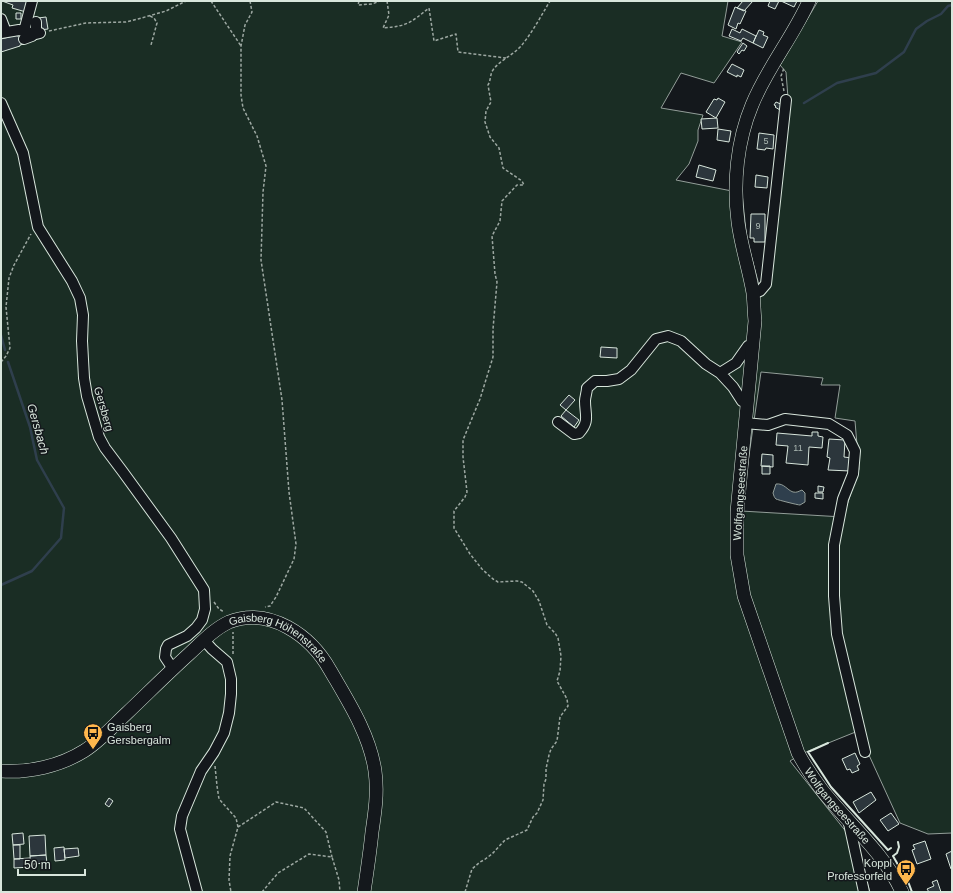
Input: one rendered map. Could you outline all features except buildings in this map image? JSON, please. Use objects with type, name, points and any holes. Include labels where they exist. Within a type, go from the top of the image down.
[{"type":"main road","name":"Wolfgangseestraße","points":[[809,1],[794,31],[764,79],[751,106],[742,136],[738,157],[735,182],[738,222],[753,294],[755,321],[754,345],[737,505],[736,539],[740,577],[744,596],[798,754],[822,790],[866,839],[902,892]]},
{"type":"main road","name":"Gaisberg Höhenstraße","points":[[1,771],[27,770],[48,766],[73,757],[89,747],[204,640],[234,620],[250,618],[283,624],[310,642],[325,661],[353,712],[371,755],[375,770],[376,809],[364,892]]},
{"type":"street","points":[[24,35],[32,1]]},
{"type":"street","points":[[1,19],[3,33],[24,35],[37,33],[36,22]]},
{"type":"street","points":[[753,294],[760,291],[766,284],[786,100]]},
{"type":"street","name":"Gersberg","points":[[1,102],[4,118],[23,153],[38,227],[72,281],[80,298],[83,315],[82,341],[84,378],[87,396],[99,436],[105,448],[171,538],[201,584],[204,592],[206,609],[200,623],[184,639],[173,642],[166,649],[165,657],[173,669]]},
{"type":"street","points":[[558,422],[574,434],[579,433],[584,427],[587,418],[585,401],[587,388],[595,381],[619,379],[631,370],[656,340],[668,336],[681,341],[706,364],[720,373],[733,387],[742,401],[748,403]]},
{"type":"street","points":[[720,373],[736,363],[748,346],[754,345]]},
{"type":"street","points":[[746,423],[768,425],[786,419],[829,424],[846,435],[855,451],[853,474],[843,500],[834,545],[834,596],[838,634],[865,752]]},
{"type":"street","points":[[197,892],[180,830],[182,816],[201,771],[214,752],[224,733],[229,713],[231,694],[231,679],[227,662],[204,640]]},
{"type":"street","points":[[848,819],[864,892]]},
{"type":"path","points":[[37,33],[86,23],[126,22],[171,9],[186,1]]},
{"type":"path","points":[[211,1],[241,46]]},
{"type":"path","points":[[250,1],[252,12],[245,25],[241,46],[242,103],[259,140],[266,166],[263,192],[261,260],[282,400],[289,492],[296,544],[294,559],[276,597],[270,606],[261,608]]},
{"type":"path","points":[[359,1],[358,5],[372,4],[380,1]]},
{"type":"path","points":[[387,1],[389,15],[383,28],[398,27],[409,24],[429,8],[434,41],[456,34],[458,52],[508,58]]},
{"type":"path","points":[[465,892],[472,869],[492,854],[505,840],[527,830],[533,817],[538,813],[543,800],[544,784],[546,779],[545,772],[549,755],[551,749],[557,741],[560,717],[568,706],[567,698],[557,681],[560,671],[561,656],[558,638],[547,625],[539,601],[533,591],[522,582],[498,582],[493,579],[470,554],[454,528],[454,511],[467,492],[463,457],[463,440],[480,398],[493,357],[493,329],[497,282],[494,274],[492,236],[500,221],[502,201],[517,185],[524,185],[522,181],[503,168],[499,148],[490,137],[485,122],[486,111],[491,102],[488,85],[490,82],[491,72],[500,62],[508,58],[521,45],[550,1]]},
{"type":"path","points":[[150,16],[154,18],[157,23],[151,45]]},
{"type":"path","points":[[786,64],[781,76],[786,100]]},
{"type":"path","points":[[1,362],[10,348],[6,307],[9,278],[14,265],[30,235],[38,227]]},
{"type":"path","points":[[204,592],[210,596],[221,610],[230,615],[234,620],[233,658]]},
{"type":"path","points":[[214,752],[219,799],[236,818],[238,826],[230,856],[229,880],[231,892]]},
{"type":"path","points":[[238,826],[276,802],[304,808],[326,832],[339,880],[340,892]]},
{"type":"path","points":[[262,892],[278,873],[309,854],[332,857]]},
{"type":"green space","points":[[1,1],[728,1],[722,36],[742,42],[714,83],[681,73],[661,108],[703,115],[698,130],[698,141],[689,164],[676,180],[742,193],[747,240],[759,285],[767,282],[789,111],[786,72],[780,65],[818,1],[952,1],[952,833],[928,834],[900,823],[858,731],[801,754],[790,761],[855,843],[870,892],[1,892]],"holes":[[[761,372],[823,378],[821,385],[840,385],[835,418],[855,421],[859,469],[843,517],[741,511]]]},
{"type":"water","points":[[776,484],[779,484],[793,492],[802,490],[805,493],[805,502],[800,505],[776,499],[773,493]]},
{"type":"waterway","points":[[804,103],[837,83],[876,73],[904,52],[916,29],[927,21],[941,14],[948,6],[952,5]]},
{"type":"waterway","name":"Gersbach","points":[[1,335],[5,350]]},
{"type":"waterway","name":"Gersbach","points":[[1,585],[32,571],[61,538],[64,508],[37,460],[30,427],[8,362]]},
{"type":"wall","points":[[828,743],[808,752],[831,787],[888,850],[891,848]]},
{"type":"wall","points":[[898,842],[899,847],[897,853],[893,856],[912,892]]},
{"type":"place","name":"Gaisberg Gersbergalm","points":[[93,750]]},
{"type":"place","name":"Koppl Professorfeld","points":[[906,886]]}]
